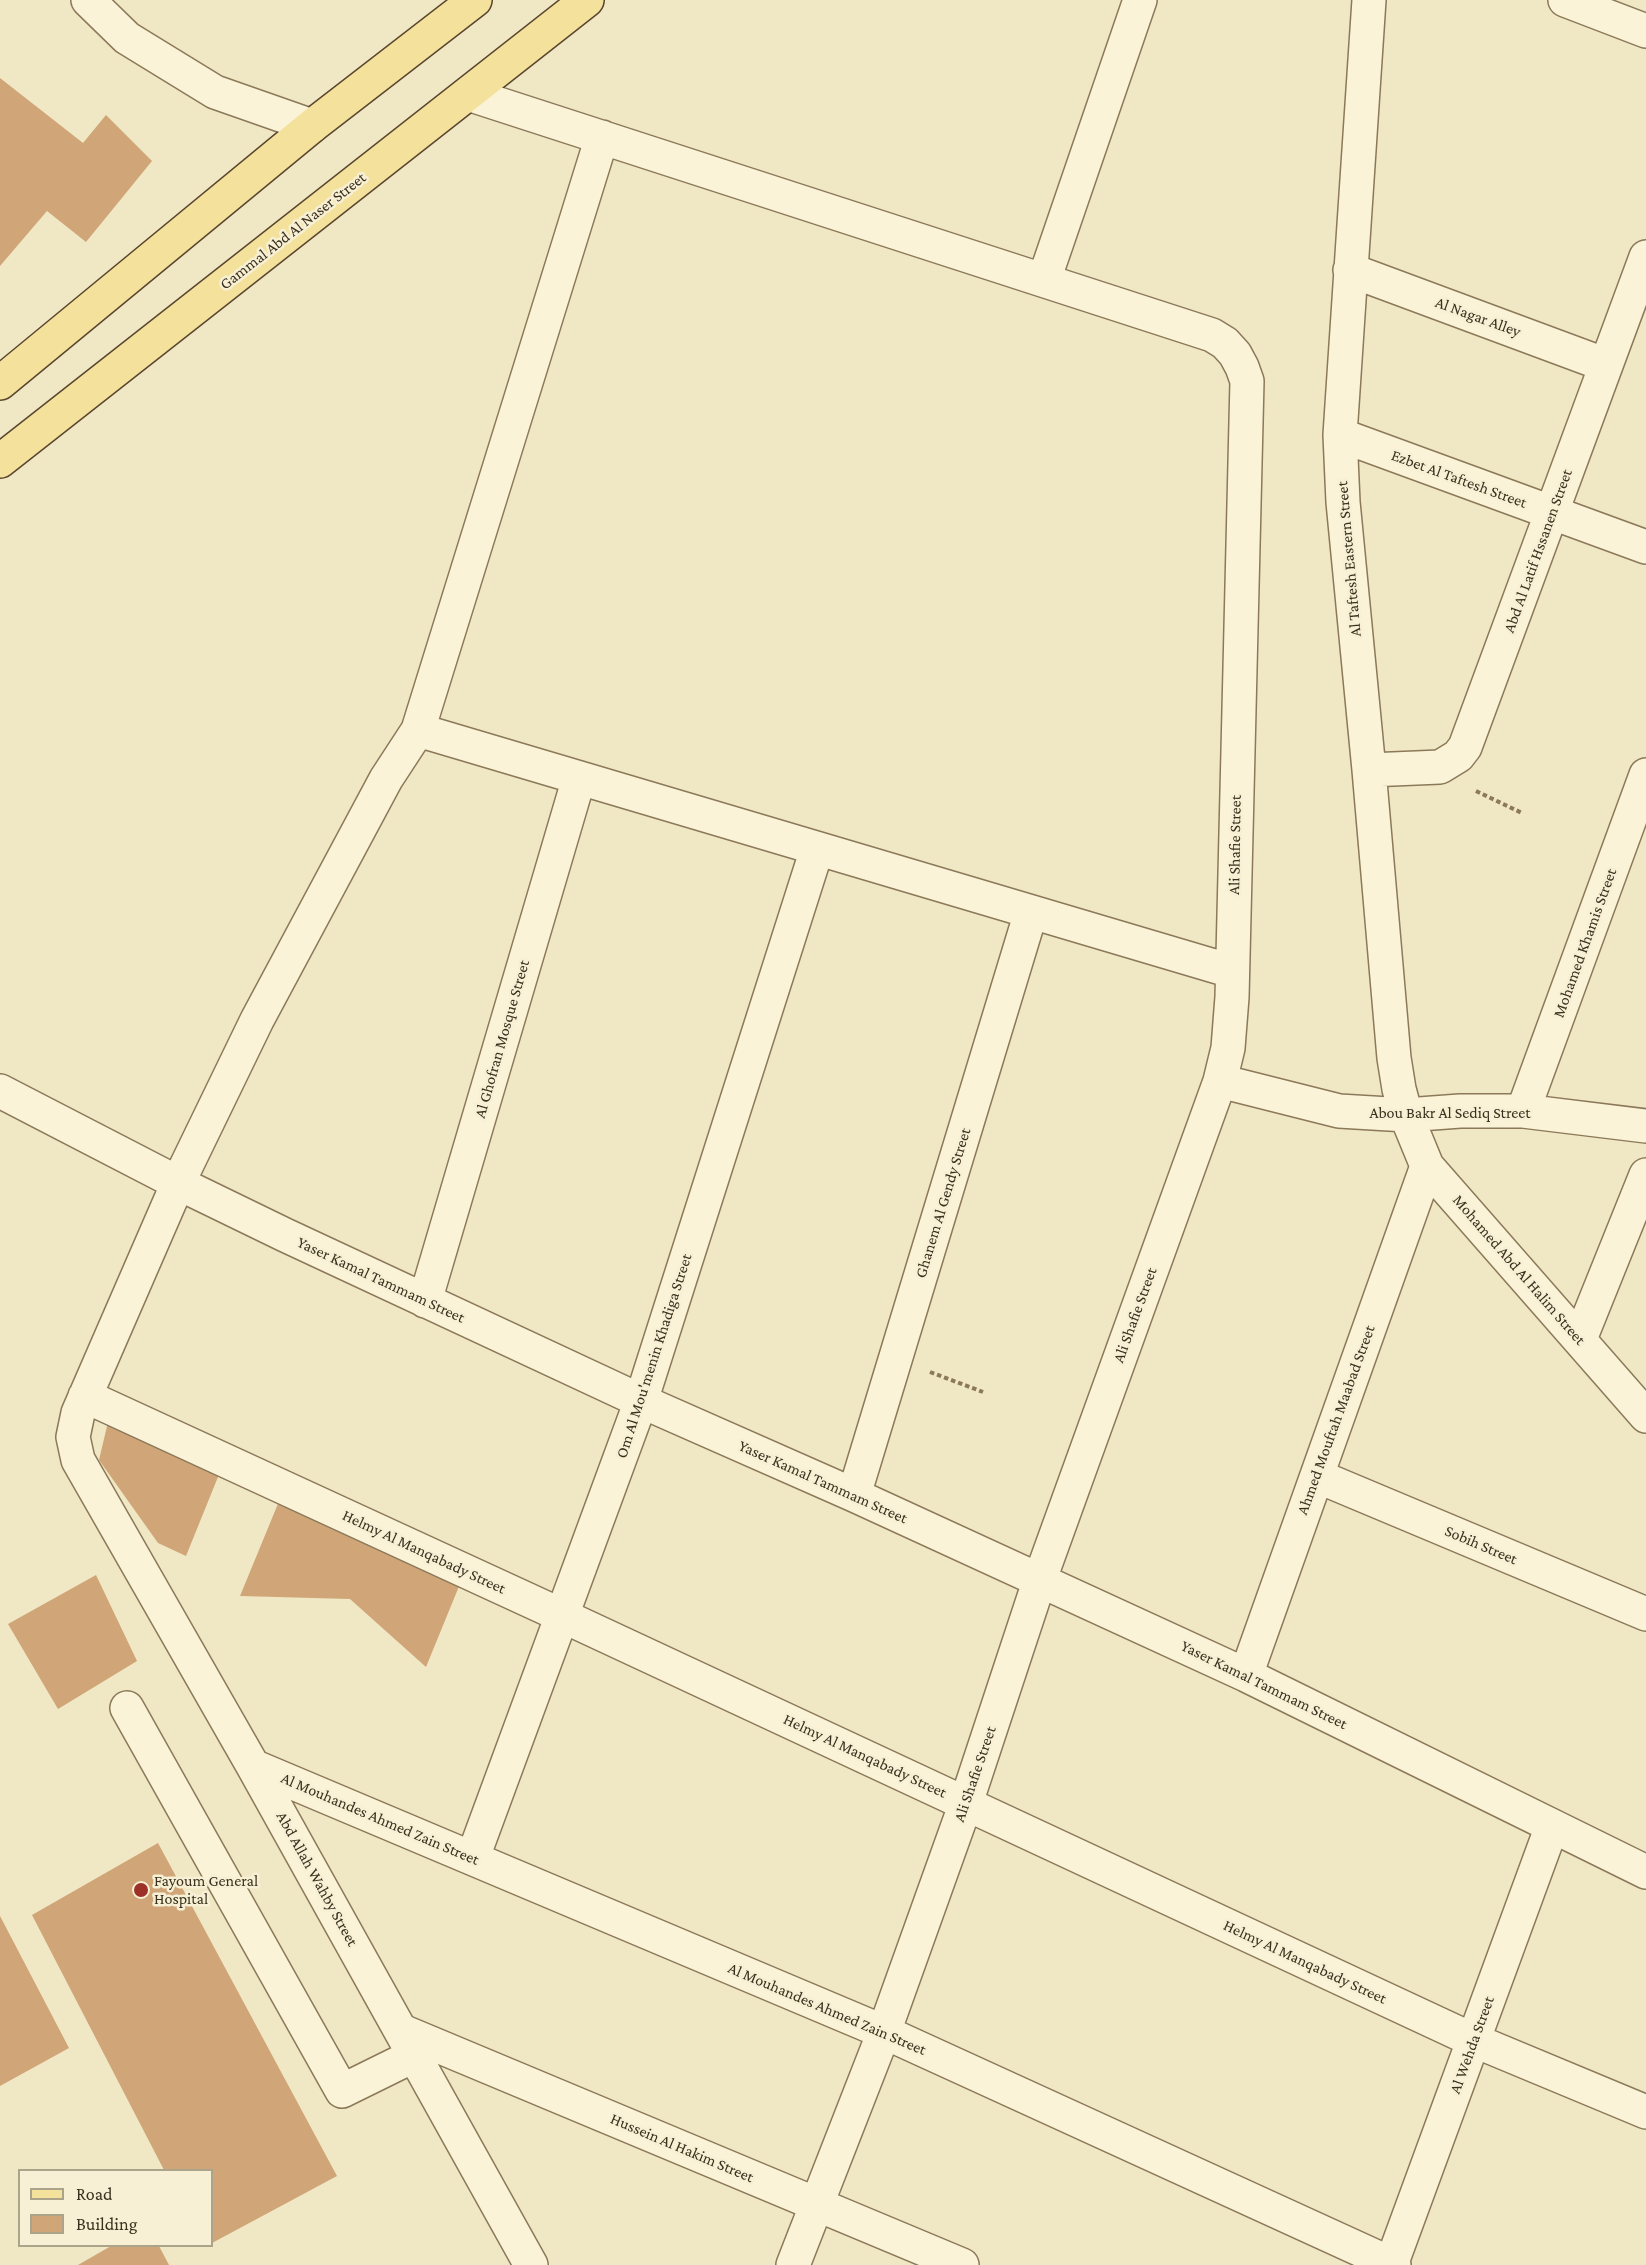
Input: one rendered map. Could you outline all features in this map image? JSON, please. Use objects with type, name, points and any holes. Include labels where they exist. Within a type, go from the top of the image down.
[{"type":"main road","points":[[0,383],[312,126],[475,0]]},
{"type":"main road","name":"Gammal Abd Al Naser Street","points":[[0,461],[587,0]]},
{"type":"street","points":[[88,0],[127,38],[215,92],[312,126]]},
{"type":"street","points":[[468,94],[1044,280],[1140,0]]},
{"type":"street","name":"Al Taftesh Eastern Street","points":[[1369,0],[1340,435],[1343,502],[1394,1058],[1406,1115]]},
{"type":"street","points":[[1565,0],[1646,31]]},
{"type":"street","name":"Abd Allah Wahby Street","points":[[531,2265],[253,1766],[78,1460],[74,1449],[74,1431],[85,1396],[178,1184],[257,1020],[386,779],[418,730],[602,137]]},
{"type":"street","name":"Abd Al Latif Hssanen Street","points":[[1369,770],[1440,767],[1450,762],[1465,747],[1646,257]]},
{"type":"street","name":"Al Nagar Alley","points":[[1350,270],[1606,365]]},
{"type":"street","name":"Ali Shafie Street","points":[[793,2265],[884,2032],[966,1803],[1040,1579],[1220,1080],[1231,1022],[1246,381],[1235,354],[1212,335],[1044,280]]},
{"type":"street","name":"Ezbet Al Taftesh Street","points":[[1340,435],[1646,548]]},
{"type":"street","points":[[418,730],[1232,971]]},
{"type":"street","name":"Mohamed Khamis Street","points":[[1523,1111],[1646,775]]},
{"type":"street","name":"Al Ghofran Mosque Street","points":[[425,1300],[579,778]]},
{"type":"street","name":"Om Al Mou'menin Khadiga Street","points":[[473,1857],[641,1401],[817,849]]},
{"type":"street","name":"Ghanem Al Gendy Street","points":[[854,1495],[1031,912]]},
{"type":"street","name":"Abou Bakr Al Sediq Street","points":[[1220,1080],[1340,1111],[1406,1115],[1460,1111],[1523,1111],[1646,1126]]},
{"type":"street","name":"Yaser Kamal Tammam Street","points":[[0,1091],[178,1184],[641,1401],[1040,1579],[1246,1675],[1646,1872]]},
{"type":"street","name":"Mohamed Abd Al Halim Street","points":[[1406,1115],[1427,1166],[1646,1416]]},
{"type":"street","name":"Ahmed Mouftah Maabad Street","points":[[1246,1675],[1427,1166]]},
{"type":"street","points":[[1580,1339],[1646,1175]]},
{"type":"street","name":"Helmy Al Manqabady Street","points":[[85,1396],[1473,2040],[1646,2112]]},
{"type":"street","name":"Sobih Street","points":[[1317,1476],[1646,1614]]},
{"type":"street","points":[[127,1708],[342,2091],[408,2043]]},
{"type":"street","name":"Al Mouhandes Ahmed Zain Street","points":[[253,1766],[884,2032],[1392,2264]]},
{"type":"street","name":"Al Wehda Street","points":[[1392,2264],[1552,1826]]},
{"type":"street","name":"Hussein Al Hakim Street","points":[[408,2043],[816,2204],[962,2265]]},
{"type":"path","points":[[895,1359],[983,1392]]},
{"type":"building","points":[[0,78],[83,143],[106,115],[152,161],[86,242],[47,211],[0,266]]},
{"type":"building","points":[[108,1422],[220,1472],[186,1556],[158,1543],[99,1460]]},
{"type":"building","points":[[282,1494],[462,1579],[426,1667],[350,1599],[240,1596]]},
{"type":"building","points":[[96,1575],[137,1661],[58,1709],[8,1624]]},
{"type":"building","points":[[158,1843],[337,2176],[213,2242],[213,2169],[163,2169],[32,1915]]},
{"type":"building","points":[[0,1916],[69,2048],[0,2086]]},
{"type":"building","points":[[109,2247],[160,2247],[169,2265],[78,2265]]},
{"type":"place","name":"Fayoum General Hospital","points":[[141,1890]]}]
